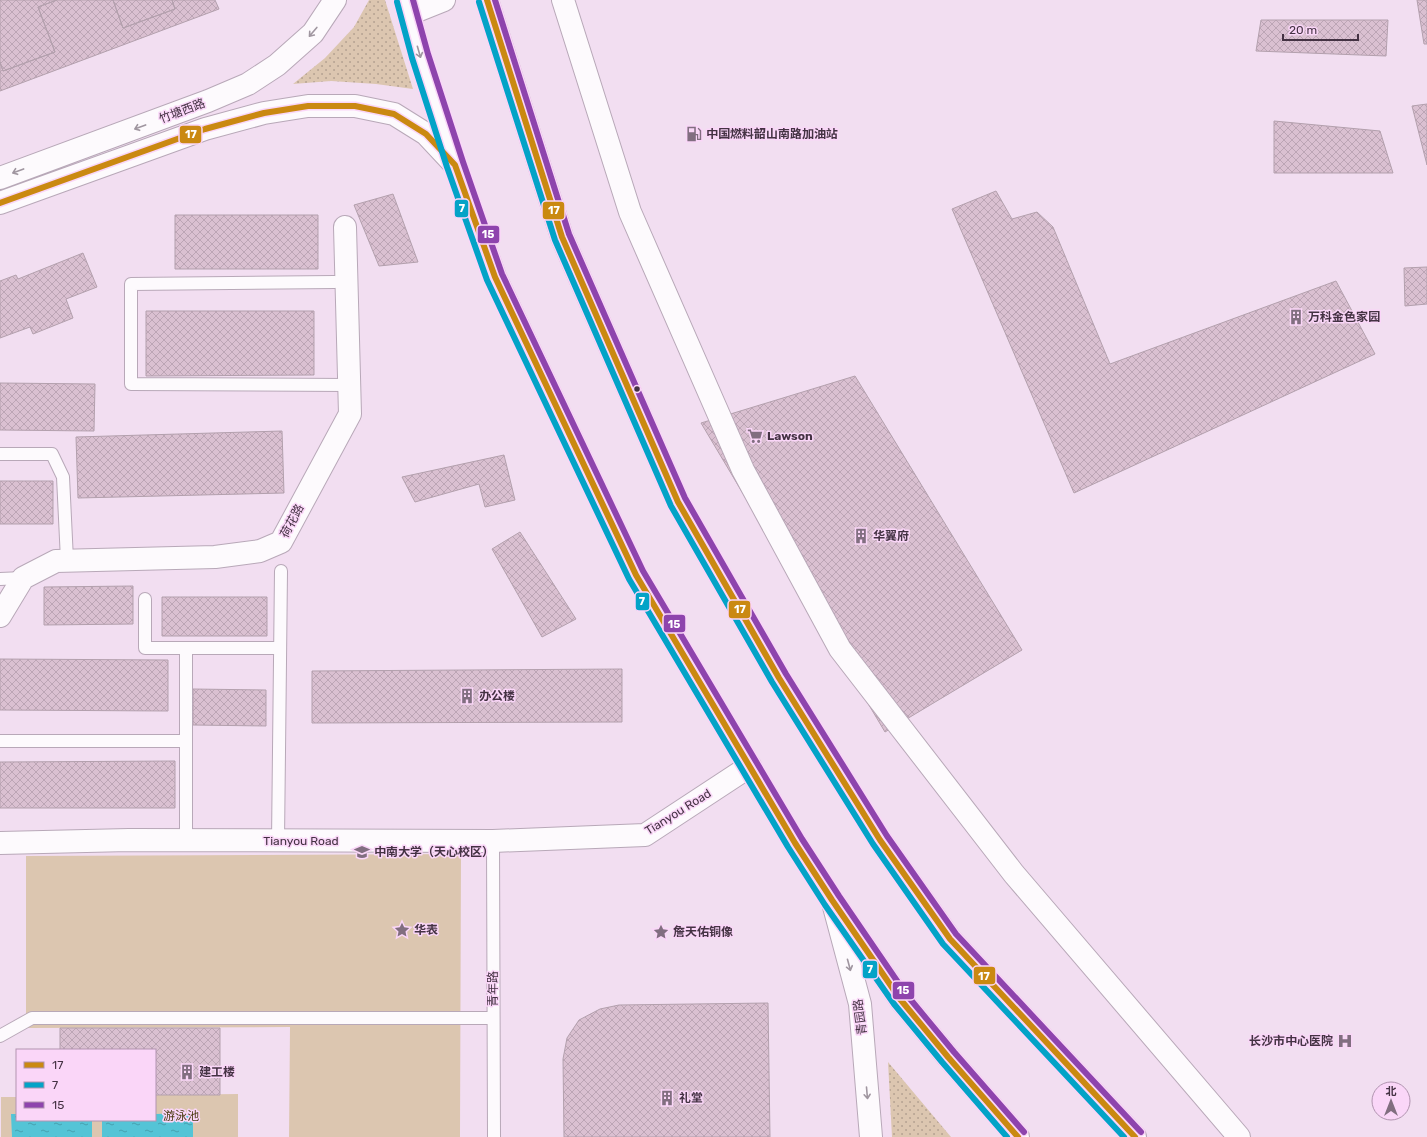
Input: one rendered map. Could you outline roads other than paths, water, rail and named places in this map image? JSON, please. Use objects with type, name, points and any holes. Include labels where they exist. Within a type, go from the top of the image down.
[{"type":"main road","name":"竹塘西路","points":[[0,178],[208,102],[248,84],[277,65],[313,33],[335,0]]},
{"type":"main road","points":[[444,0],[407,7],[420,56],[455,165],[495,277],[636,575],[795,842],[832,900],[900,999],[948,1057],[1018,1137]]},
{"type":"main road","points":[[487,0],[562,237],[678,502],[779,678],[880,840],[950,939],[1135,1137]]},
{"type":"main road","points":[[564,0],[630,212],[743,470],[840,649],[1014,874],[1239,1137]]},
{"type":"main road","name":"竹塘西路","points":[[0,203],[205,129],[264,113],[308,106],[355,106],[394,114],[426,134],[455,165]]},
{"type":"main road","name":"荷花路","points":[[23,578],[56,561],[215,557],[260,551],[281,542],[350,414],[345,227]]},
{"type":"main road","points":[[0,616],[23,578]]},
{"type":"main road","name":"Tianyou Road","points":[[0,842],[494,841],[645,835],[750,766]]},
{"type":"main road","name":"青园路","points":[[832,900],[860,1004],[871,1137]]},
{"type":"lane","points":[[335,282],[131,284],[131,384],[349,385]]},
{"type":"lane","points":[[0,454],[52,454],[63,476],[67,560]]},
{"type":"lane","points":[[278,841],[281,571]]},
{"type":"lane","points":[[0,579],[23,578]]},
{"type":"lane","points":[[145,599],[145,648],[280,648]]},
{"type":"lane","points":[[186,648],[186,841]]},
{"type":"lane","points":[[0,742],[186,741]]},
{"type":"lane","name":"青年路","points":[[494,841],[494,1137]]},
{"type":"lane","points":[[0,1036],[32,1018],[493,1018]]},
{"type":"water","points":[[193,1113],[193,1137],[102,1137],[102,1121],[156,1121],[156,1114]]},
{"type":"water","points":[[11,1114],[16,1114],[16,1121],[92,1121],[92,1137],[12,1137]]},
{"type":"place","name":"中国燃料韶山南路加油站","points":[[694,134]]},
{"type":"place","name":"万科金色家园","points":[[1296,317]]},
{"type":"place","name":"Lawson","points":[[755,436]]},
{"type":"place","name":"华翼府","points":[[861,536]]},
{"type":"place","name":"办公楼","points":[[467,696]]},
{"type":"place","name":"中南大学（天心校区）","points":[[362,852]]},
{"type":"place","name":"华表","points":[[402,930]]},
{"type":"place","name":"詹天佑铜像","points":[[661,932]]},
{"type":"place","name":"长沙市中心医院","points":[[1345,1041]]},
{"type":"place","name":"建工楼","points":[[187,1072]]},
{"type":"place","name":"礼堂","points":[[667,1098]]},
{"type":"park label","name":"游泳池","points":[[181,1116]]}]
